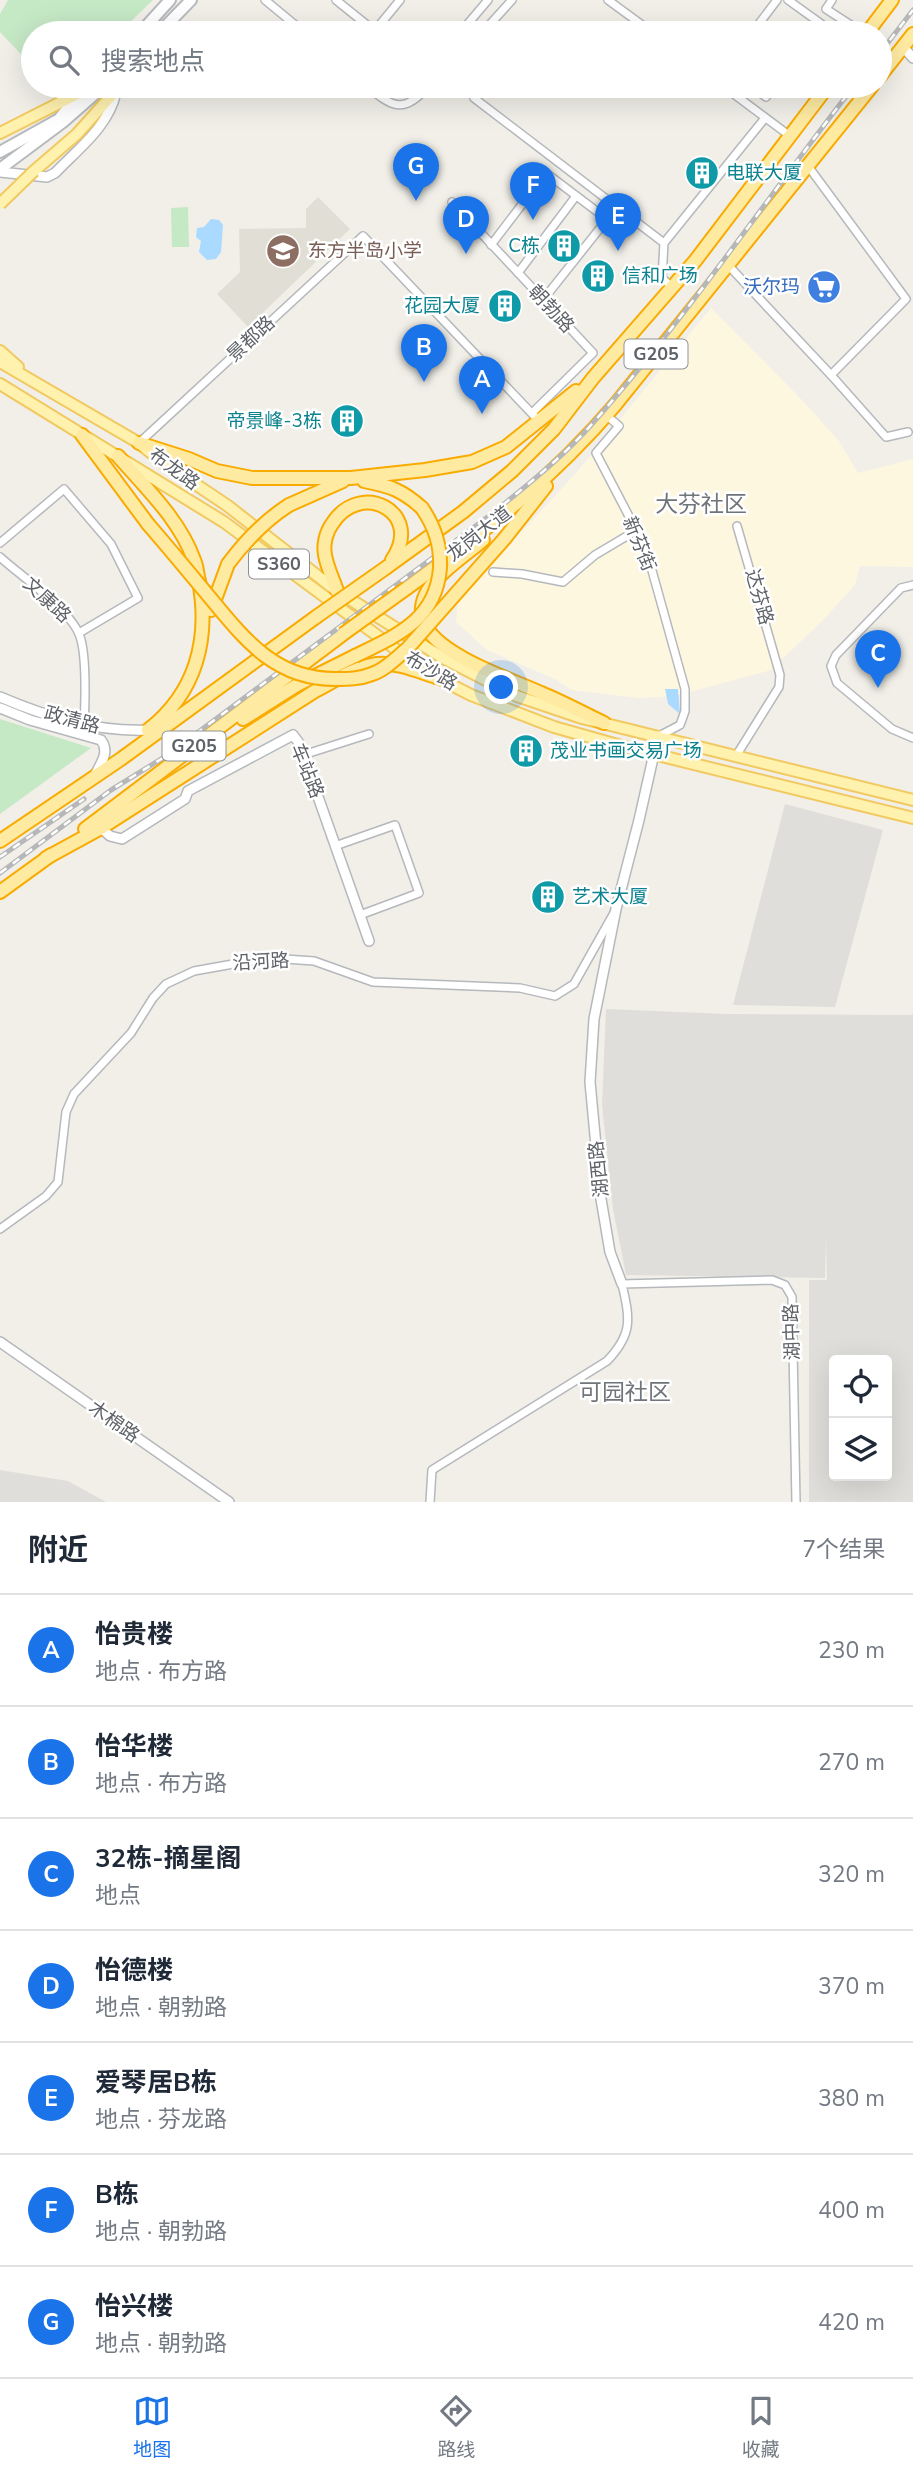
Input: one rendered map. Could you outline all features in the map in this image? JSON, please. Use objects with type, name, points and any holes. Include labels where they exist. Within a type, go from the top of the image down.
[{"type":"highway","points":[[875,21],[892,0]]},
{"type":"highway","points":[[892,61],[913,34]]},
{"type":"highway","name":"龙岗大道","points":[[0,841],[121,759],[387,567],[463,512],[512,471],[554,429],[593,377],[695,261],[819,98]]},
{"type":"highway","name":"龙岗大道","points":[[0,891],[518,504],[573,452],[606,415],[862,98]]},
{"type":"highway","points":[[139,443],[217,471],[252,478],[351,478],[425,470],[472,462],[506,447],[536,417],[593,377]]},
{"type":"highway","points":[[82,435],[148,524],[246,640],[277,665],[301,675],[323,679],[351,679],[374,674],[407,649],[505,538],[573,452]]},
{"type":"highway","points":[[118,456],[173,521],[194,560],[202,601],[203,636]]},
{"type":"highway","points":[[101,828],[253,712],[297,685],[395,637],[415,622],[436,593],[440,559],[433,523],[422,508],[391,486],[351,478],[289,505],[269,518],[243,544],[228,564],[190,679],[160,721],[147,730],[121,759]]},
{"type":"highway","points":[[337,591],[325,555],[325,543],[329,528],[337,516],[355,504],[382,504],[391,509],[400,524],[402,542],[387,567]]},
{"type":"highway","points":[[518,504],[499,526],[430,587],[423,601],[421,614],[425,626],[448,648],[484,668],[604,723]]},
{"type":"highway","points":[[46,858],[101,828],[316,691],[350,673],[377,664],[402,666],[436,677]]},
{"type":"main road","points":[[151,21],[170,0]]},
{"type":"main road","points":[[171,21],[191,0]]},
{"type":"main road","points":[[0,133],[67,98]]},
{"type":"main road","points":[[0,152],[61,120],[78,98]]},
{"type":"main road","points":[[0,170],[89,98]]},
{"type":"main road","points":[[0,204],[77,134],[110,98]]},
{"type":"main road","points":[[49,107],[61,120]]},
{"type":"main road","points":[[0,351],[44,389]]},
{"type":"main road","name":"布龙路","points":[[0,362],[139,443],[228,506],[337,591]]},
{"type":"main road","name":"布龙路","points":[[0,384],[118,456]]},
{"type":"main road","name":"布沙路","points":[[118,456],[224,522],[311,589],[436,677],[471,695],[554,727],[654,755],[913,818]]},
{"type":"main road","name":"布沙路","points":[[337,591],[443,658],[517,696],[604,723],[913,800]]},
{"type":"street","points":[[265,0],[290,21]]},
{"type":"street","points":[[336,0],[360,21]]},
{"type":"street","points":[[383,21],[400,0]]},
{"type":"street","points":[[470,21],[488,0]]},
{"type":"street","points":[[493,21],[512,0]]},
{"type":"street","points":[[608,0],[637,21]]},
{"type":"street","points":[[761,21],[777,0]]},
{"type":"street","points":[[788,0],[816,21]]},
{"type":"street","points":[[832,0],[826,9],[846,21]]},
{"type":"street","points":[[903,47],[913,58]]},
{"type":"street","points":[[0,170],[47,177],[55,173],[107,119],[116,98]]},
{"type":"street","points":[[382,98],[398,105],[419,98]]},
{"type":"street","points":[[474,98],[664,243]]},
{"type":"street","points":[[739,98],[790,136]]},
{"type":"street","points":[[672,287],[662,278],[664,243],[765,118]]},
{"type":"street","points":[[77,134],[98,129]]},
{"type":"street","points":[[808,166],[906,299],[831,375]]},
{"type":"street","points":[[491,245],[547,173],[607,219]]},
{"type":"street","points":[[518,274],[576,196]]},
{"type":"street","name":"朝勃路","points":[[452,202],[593,353],[536,417]]},
{"type":"street","points":[[542,300],[616,208]]},
{"type":"street","name":"景都路","points":[[139,443],[363,236],[536,417]]},
{"type":"street","points":[[728,265],[886,437],[908,432]]},
{"type":"street","name":"新芬街","points":[[606,415],[619,426],[596,453],[646,549],[685,689],[685,710],[680,725],[658,737]]},
{"type":"street","points":[[0,543],[64,489],[111,544],[138,598],[79,633]]},
{"type":"street","name":"达芬路","points":[[736,756],[779,687],[780,668],[737,526]]},
{"type":"street","points":[[493,572],[522,574],[562,582],[595,555],[637,530]]},
{"type":"street","name":"文康路","points":[[0,558],[61,610],[79,633],[83,652],[83,730]]},
{"type":"street","points":[[913,585],[901,588],[836,654],[831,666],[837,683],[892,729],[913,738]]},
{"type":"street","name":"政清路","points":[[0,697],[83,730],[101,740],[105,746],[105,756],[94,778]]},
{"type":"street","name":"政清路","points":[[0,708],[83,730],[147,730]]},
{"type":"street","points":[[303,755],[369,734]]},
{"type":"street","name":"车站路","points":[[101,828],[110,836],[122,839],[185,799],[188,791],[293,735],[303,755],[369,941]]},
{"type":"street","name":"湖西路","points":[[429,1502],[432,1470],[607,1361],[621,1346],[628,1330],[628,1311],[622,1284],[610,1252],[601,1199],[590,1082],[594,1019],[616,909],[658,737]]},
{"type":"street","points":[[335,846],[395,825],[419,893],[359,915]]},
{"type":"street","name":"沿河路","points":[[0,1229],[46,1196],[58,1182],[66,1112],[74,1094],[131,1033],[153,998],[166,984],[212,966],[285,959],[314,961],[373,982],[520,988],[555,996],[574,984],[616,909]]},
{"type":"street","name":"湖中路","points":[[622,1284],[772,1280],[785,1285],[792,1297],[796,1502]]},
{"type":"street","name":"木棉路","points":[[0,1342],[229,1502]]},
{"type":"shaded area","name":"东方半岛小学","points":[[318,197],[350,229],[248,327],[217,294],[240,272],[239,229],[306,228],[306,209]]},
{"type":"shaded area","points":[[711,308],[839,441],[858,473],[913,459],[913,567],[860,566],[855,585],[771,670],[675,696],[639,698],[572,690],[555,679],[487,650],[456,622],[458,601],[577,472]]},
{"type":"shaded area","points":[[785,804],[883,830],[835,1007],[733,1005]]},
{"type":"shaded area","points":[[606,1009],[727,1014],[913,1013],[913,1502],[809,1502],[809,1280],[827,1280],[826,1237],[825,1278],[626,1275],[613,1209],[602,1105]]},
{"type":"shaded area","points":[[0,1470],[68,1481],[106,1502],[0,1502]]},
{"type":"green space","points":[[8,0],[153,0],[131,21],[21,21],[21,54],[0,32],[0,14]]},
{"type":"green space","points":[[188,207],[189,247],[172,247],[171,208]]},
{"type":"green space","points":[[0,719],[91,748],[0,814]]},
{"type":"water","points":[[211,219],[219,220],[223,225],[221,252],[216,259],[207,260],[199,252],[201,241],[196,237],[197,228],[204,227]]},
{"type":"water","points":[[665,689],[678,689],[680,714],[668,704]]},
{"type":"railway","points":[[892,37],[913,10]]},
{"type":"railway","points":[[0,873],[111,790],[166,756],[493,513],[557,459],[592,424],[661,342],[845,98]]},
{"type":"railway","points":[[0,857],[84,799]]},
{"type":"place","name":"电联大厦","points":[[702,173]]},
{"type":"place","name":"怡兴楼","points":[[416,201]]},
{"type":"place","name":"B栋","points":[[533,220]]},
{"type":"place","name":"C栋","points":[[564,246]]},
{"type":"place","name":"东方半岛小学","points":[[283,251]]},
{"type":"place","name":"爱琴居B栋","points":[[618,251]]},
{"type":"place","name":"怡德楼","points":[[466,254]]},
{"type":"place","name":"信和广场","points":[[598,276]]},
{"type":"place","name":"沃尔玛","points":[[824,287]]},
{"type":"place","name":"花园大厦","points":[[505,306]]},
{"type":"place","name":"怡华楼","points":[[424,382]]},
{"type":"place","name":"怡贵楼","points":[[482,414]]},
{"type":"place","name":"帝景峰-3栋","points":[[347,421]]},
{"type":"place","name":"32栋-摘星阁","points":[[878,688]]},
{"type":"place","name":"茂业书画交易广场","points":[[526,751]]},
{"type":"place","name":"艺术大厦","points":[[548,897]]},
{"type":"district","name":"大芬社区","points":[[701,504]]},
{"type":"district","name":"可园社区","points":[[625,1392]]}]
